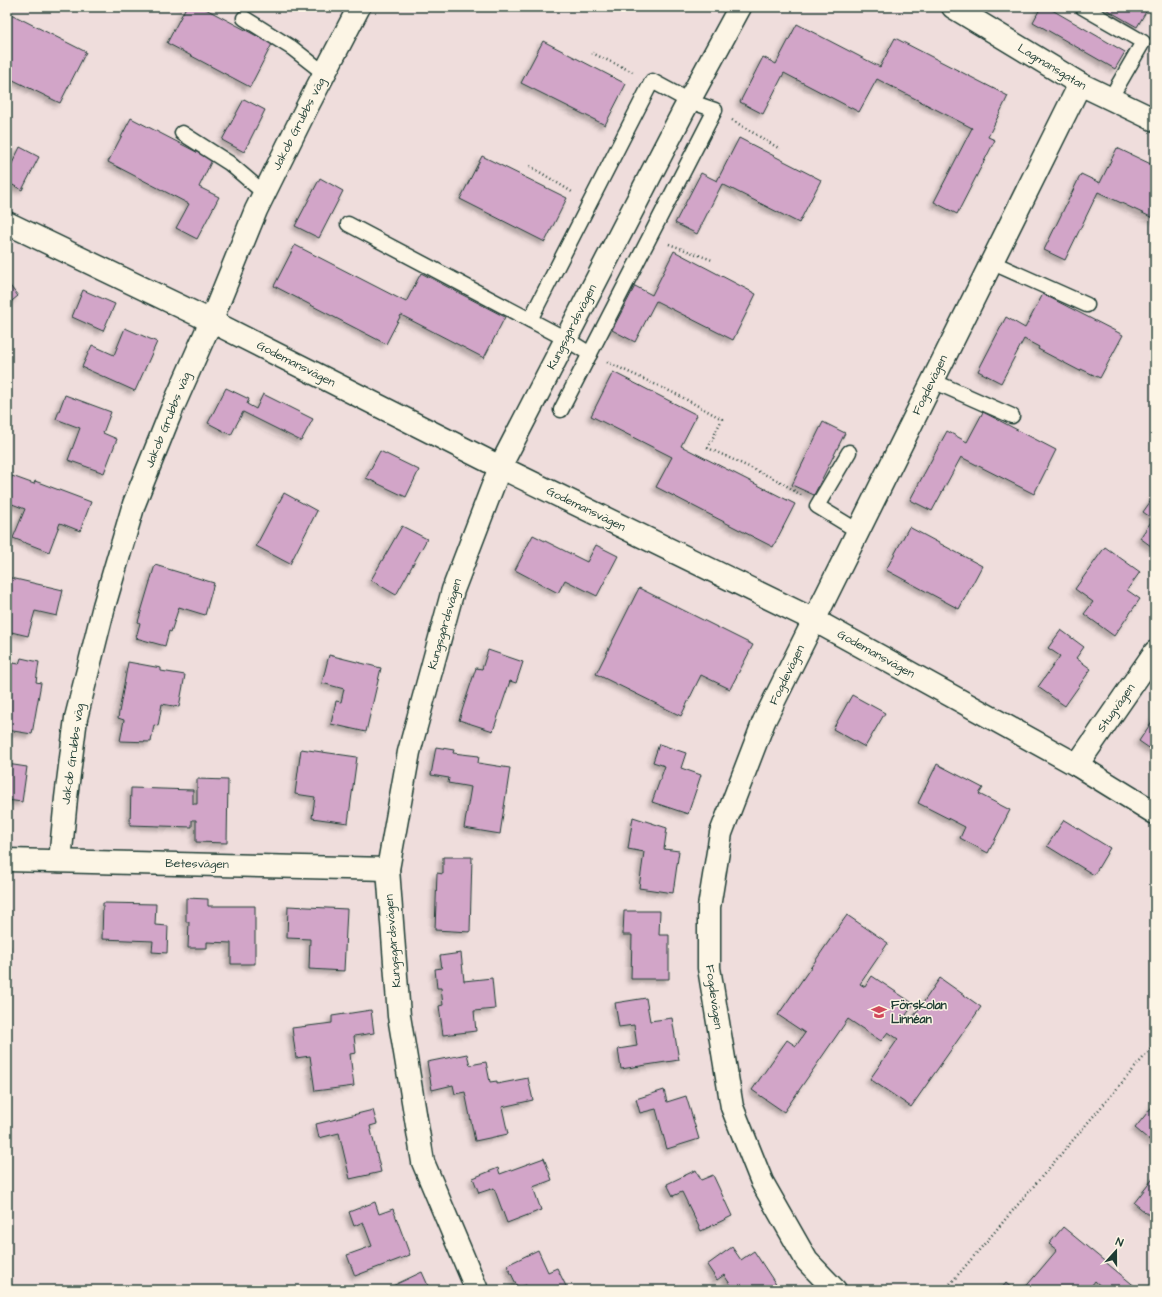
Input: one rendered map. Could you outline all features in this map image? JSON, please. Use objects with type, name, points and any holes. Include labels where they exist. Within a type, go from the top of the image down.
[{"type":"street","name":"Jakob Grubbs väg","points":[[60,861],[76,718],[104,606],[134,504],[172,409],[211,321],[264,192],[359,7]]},
{"type":"street","name":"Kungsgårdsvägen","points":[[477,1290],[423,1162],[399,1016],[388,869],[408,752],[454,590],[500,467],[689,101],[740,7]]},
{"type":"street","name":"Lagmansgatan","points":[[953,7],[1080,84],[1155,120]]},
{"type":"street","name":"Fogdevägen","points":[[835,1290],[807,1261],[762,1182],[732,1107],[709,968],[709,907],[721,833],[764,721],[1080,84]]},
{"type":"street","name":"Godemansvägen","points":[[7,224],[211,321],[500,467],[814,620],[1077,765],[1155,813]]},
{"type":"street","name":"Stugvägen","points":[[1077,765],[1155,652]]},
{"type":"street","name":"Betesvägen","points":[[7,860],[388,869]]},
{"type":"lane","points":[[1082,7],[1143,42],[1110,98]]},
{"type":"lane","points":[[244,18],[292,48],[324,73]]},
{"type":"lane","points":[[530,320],[652,81],[689,101],[715,110],[561,410]]},
{"type":"lane","points":[[182,134],[229,163],[264,192]]},
{"type":"lane","points":[[348,224],[566,339],[590,354]]},
{"type":"lane","points":[[992,262],[1087,305]]},
{"type":"lane","points":[[933,381],[1012,416]]},
{"type":"lane","points":[[849,452],[817,506],[858,531]]},
{"type":"path","points":[[592,52],[652,81]]},
{"type":"path","points":[[715,110],[780,149]]},
{"type":"path","points":[[530,166],[590,203]]},
{"type":"path","points":[[650,236],[712,260]]},
{"type":"path","points":[[590,354],[676,394],[722,420],[708,448],[779,481],[817,506]]},
{"type":"path","points":[[946,1290],[1155,1044]]},
{"type":"building","points":[[186,7],[202,7],[272,44],[250,87],[167,43]]},
{"type":"building","points":[[1041,7],[1047,7],[1125,52],[1115,69],[1033,22]]},
{"type":"building","points":[[1102,7],[1143,7],[1147,10],[1137,27]]},
{"type":"building","points":[[7,12],[86,52],[60,103],[7,77]]},
{"type":"building","points":[[797,24],[880,67],[895,38],[1008,96],[988,137],[995,140],[957,214],[934,202],[972,128],[877,79],[859,112],[784,73],[763,114],[740,102],[763,57],[776,64]]},
{"type":"building","points":[[543,41],[626,84],[605,125],[521,83]]},
{"type":"building","points":[[244,99],[265,110],[244,152],[222,140]]},
{"type":"building","points":[[131,118],[212,160],[199,187],[219,197],[197,239],[176,228],[189,204],[108,162]]},
{"type":"building","points":[[739,138],[821,180],[799,223],[722,184],[697,234],[675,223],[701,173],[717,181]]},
{"type":"building","points":[[20,147],[39,157],[22,190],[7,182],[7,174]]},
{"type":"building","points":[[1117,148],[1155,166],[1155,219],[1098,192],[1065,260],[1044,250],[1081,174],[1100,183]]},
{"type":"building","points":[[482,156],[567,198],[545,242],[460,199]]},
{"type":"building","points":[[320,178],[343,191],[319,238],[295,226]]},
{"type":"building","points":[[295,245],[406,302],[421,273],[505,317],[484,358],[401,315],[386,344],[274,286]]},
{"type":"building","points":[[674,251],[756,294],[733,340],[656,301],[635,342],[612,330],[635,286],[652,295]]},
{"type":"building","points":[[7,282],[18,296],[7,305]]},
{"type":"building","points":[[83,290],[115,304],[103,331],[72,317]]},
{"type":"building","points":[[1043,294],[1123,335],[1100,378],[1081,369],[1080,371],[1038,349],[1039,347],[1024,339],[1001,383],[978,371],[1006,317],[1025,328]]},
{"type":"building","points":[[125,328],[157,342],[135,391],[82,367],[92,345],[114,355]]},
{"type":"building","points":[[613,372],[697,415],[681,446],[795,504],[773,547],[656,487],[672,457],[591,416]]},
{"type":"building","points":[[226,388],[249,399],[247,404],[256,409],[263,394],[313,419],[301,441],[243,412],[231,435],[208,423]]},
{"type":"building","points":[[65,395],[111,412],[103,433],[117,439],[104,473],[68,460],[80,428],[56,419]]},
{"type":"building","points":[[983,412],[1056,450],[1034,494],[961,457],[932,511],[910,500],[947,431],[967,442]]},
{"type":"building","points":[[823,422],[845,433],[814,495],[792,485]]},
{"type":"building","points":[[380,451],[419,470],[406,497],[366,478]]},
{"type":"building","points":[[12,476],[34,484],[35,481],[91,502],[80,531],[60,523],[49,552],[13,538],[25,509],[7,502],[7,488]]},
{"type":"building","points":[[284,493],[317,511],[290,564],[256,546]]},
{"type":"building","points":[[1155,495],[1155,549],[1140,538],[1153,519],[1143,512]]},
{"type":"building","points":[[402,526],[427,539],[396,595],[371,580]]},
{"type":"building","points":[[909,527],[982,566],[959,609],[886,570]]},
{"type":"building","points":[[533,535],[587,562],[596,545],[618,556],[597,596],[565,580],[558,593],[515,570]]},
{"type":"building","points":[[1105,547],[1140,572],[1127,590],[1140,599],[1114,636],[1084,614],[1093,602],[1075,589]]},
{"type":"building","points":[[155,565],[214,583],[205,615],[179,607],[171,632],[169,631],[165,646],[136,638],[140,623],[138,622]]},
{"type":"building","points":[[7,577],[63,590],[57,616],[35,611],[28,636],[7,631]]},
{"type":"building","points":[[639,588],[753,645],[730,689],[701,675],[681,716],[596,674]]},
{"type":"building","points":[[1061,630],[1084,647],[1076,658],[1091,669],[1065,706],[1038,687],[1060,656],[1048,648]]},
{"type":"building","points":[[488,650],[523,662],[516,683],[510,681],[493,731],[459,720],[476,668],[482,669]]},
{"type":"building","points":[[329,655],[381,668],[366,732],[331,724],[336,701],[341,702],[344,689],[322,683]]},
{"type":"building","points":[[21,658],[39,662],[36,682],[41,683],[32,734],[7,730],[7,662],[19,664]]},
{"type":"building","points":[[128,662],[161,668],[161,671],[185,675],[179,707],[162,704],[158,726],[154,725],[151,742],[120,741],[124,720],[118,718]]},
{"type":"building","points":[[852,695],[885,713],[865,747],[833,729]]},
{"type":"building","points":[[1155,717],[1155,752],[1139,741]]},
{"type":"building","points":[[659,744],[686,753],[681,768],[701,775],[688,814],[652,802],[665,766],[653,762]]},
{"type":"building","points":[[436,747],[454,750],[453,753],[479,756],[478,763],[510,768],[500,834],[464,828],[471,787],[448,783],[449,778],[431,775]]},
{"type":"building","points":[[301,749],[357,757],[348,823],[312,818],[315,797],[295,794]]},
{"type":"building","points":[[7,764],[27,767],[22,802],[7,800]]},
{"type":"building","points":[[937,764],[983,788],[979,794],[1010,810],[988,853],[960,838],[965,827],[918,803]]},
{"type":"building","points":[[197,779],[228,780],[227,843],[196,842],[196,820],[192,820],[192,827],[130,825],[131,788],[193,790],[193,804],[197,804]]},
{"type":"building","points":[[633,817],[667,828],[664,849],[679,851],[673,893],[639,888],[644,852],[628,849]]},
{"type":"building","points":[[1064,820],[1110,848],[1094,875],[1047,846]]},
{"type":"building","points":[[443,857],[472,857],[470,932],[435,930],[437,873],[443,874]]},
{"type":"building","points":[[186,898],[208,899],[208,906],[255,906],[255,964],[231,964],[231,943],[207,942],[207,948],[188,948],[189,922],[186,922]]},
{"type":"building","points":[[7,901],[8,901],[7,938]]},
{"type":"building","points":[[103,903],[156,904],[155,925],[168,926],[167,953],[152,952],[153,941],[102,939]]},
{"type":"building","points":[[288,906],[347,909],[344,971],[309,969],[310,939],[287,938]]},
{"type":"building","points":[[624,911],[660,911],[659,935],[669,935],[669,979],[631,979],[632,935],[623,935]]},
{"type":"building","points":[[847,915],[888,943],[860,984],[865,987],[872,976],[914,1004],[906,1015],[912,1019],[940,978],[981,1007],[911,1107],[870,1079],[898,1039],[888,1032],[881,1041],[848,1019],[784,1112],[752,1090],[787,1040],[796,1046],[805,1033],[778,1015]]},
{"type":"building","points":[[7,945],[10,946],[10,972],[7,972]]},
{"type":"building","points":[[461,953],[464,981],[492,978],[495,1009],[474,1011],[476,1031],[443,1035],[439,1006],[443,1005],[441,988],[437,988],[435,969],[442,968],[440,956]]},
{"type":"building","points":[[646,998],[650,1021],[672,1018],[679,1060],[621,1069],[618,1049],[637,1046],[634,1025],[619,1027],[615,1003]]},
{"type":"building","points":[[371,1010],[374,1033],[354,1036],[356,1053],[350,1054],[354,1086],[315,1091],[310,1056],[296,1058],[292,1028],[332,1023],[332,1016]]},
{"type":"building","points":[[467,1054],[470,1065],[486,1062],[490,1082],[497,1081],[497,1084],[528,1078],[533,1100],[502,1107],[508,1134],[475,1141],[465,1092],[455,1094],[453,1085],[432,1090],[427,1062]]},
{"type":"building","points":[[664,1090],[667,1102],[686,1096],[699,1139],[667,1149],[656,1109],[640,1113],[636,1099]]},
{"type":"building","points":[[1155,1103],[1155,1143],[1154,1144],[1135,1128]]},
{"type":"building","points":[[373,1110],[377,1124],[370,1126],[381,1172],[350,1179],[339,1133],[319,1138],[316,1124]]},
{"type":"building","points":[[544,1158],[552,1180],[533,1187],[541,1210],[507,1223],[494,1188],[479,1193],[473,1178],[498,1168],[500,1174]]},
{"type":"building","points":[[696,1170],[701,1180],[713,1175],[732,1216],[701,1231],[682,1192],[673,1196],[667,1184]]},
{"type":"building","points":[[1155,1176],[1155,1220],[1134,1203]]},
{"type":"building","points":[[375,1202],[379,1214],[393,1209],[410,1255],[355,1276],[347,1255],[372,1246],[363,1222],[354,1226],[349,1212]]},
{"type":"building","points":[[1063,1227],[1137,1288],[1135,1290],[1105,1290],[1095,1281],[1088,1290],[1023,1290],[1057,1250],[1049,1244]]},
{"type":"building","points":[[732,1247],[741,1260],[754,1251],[777,1286],[772,1290],[734,1290],[724,1275],[717,1280],[707,1265]]},
{"type":"building","points":[[538,1250],[548,1272],[557,1268],[568,1290],[529,1290],[526,1285],[518,1288],[507,1265]]},
{"type":"building","points":[[422,1272],[430,1290],[384,1290]]},
{"type":"building","points":[[1006,1283],[1014,1290],[1000,1290]]},
{"type":"place","name":"Förskolan Linnéan","points":[[879,1012]]}]
